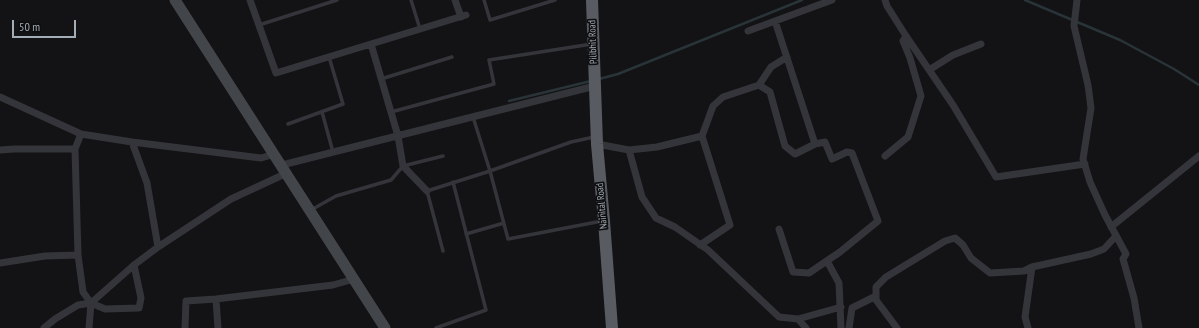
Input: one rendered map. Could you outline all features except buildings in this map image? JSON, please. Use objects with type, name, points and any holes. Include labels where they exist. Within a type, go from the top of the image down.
[{"type":"highway","name":"Pilibhit Road","points":[[592,0],[595,82]]},
{"type":"highway","name":"Nainital Road","points":[[595,82],[596,140],[612,328]]},
{"type":"main road","points":[[175,0],[385,328]]},
{"type":"street","points":[[250,0],[276,73],[463,16],[455,0]]},
{"type":"street","points":[[748,31],[832,0]]},
{"type":"street","points":[[885,0],[887,6],[906,36],[953,105],[996,177],[1085,164]]},
{"type":"street","points":[[1077,0],[1074,26],[1088,85],[1090,108],[1083,159],[1090,182],[1126,254],[1123,259],[1134,298],[1139,328]]},
{"type":"street","points":[[775,21],[816,144]]},
{"type":"street","points":[[885,156],[908,137],[920,96],[910,58],[903,41],[906,36]]},
{"type":"street","points":[[371,44],[398,136],[403,166],[427,191]]},
{"type":"street","points":[[929,70],[953,55],[981,44]]},
{"type":"street","points":[[700,245],[730,225],[702,136],[713,106],[723,98],[759,85],[771,67],[787,57]]},
{"type":"street","points":[[44,328],[55,319],[78,305],[91,303],[134,265],[158,247],[231,199],[284,169],[333,152],[473,117],[595,82]]},
{"type":"street","points":[[759,85],[770,92],[785,146],[795,154],[816,144],[825,142],[832,159],[848,152],[852,153],[878,221],[827,261],[809,273],[793,272],[780,229]]},
{"type":"street","points":[[0,97],[81,134],[261,158],[275,154]]},
{"type":"street","points":[[81,134],[75,149],[78,255],[83,292],[91,303],[105,309],[139,308],[141,298],[134,265]]},
{"type":"street","points":[[596,140],[629,150],[657,147],[702,136]]},
{"type":"street","points":[[132,142],[147,183],[158,247]]},
{"type":"street","points":[[0,150],[75,149]]},
{"type":"street","points":[[629,150],[642,197],[656,218],[675,227],[708,250],[779,317],[798,319],[841,307]]},
{"type":"street","points":[[1111,226],[1199,156]]},
{"type":"street","points":[[897,328],[876,300],[876,287],[886,277],[946,241],[955,238],[963,245],[971,258],[990,274],[1024,270],[1091,254],[1104,249],[1116,236]]},
{"type":"street","points":[[0,263],[45,256],[78,255]]},
{"type":"street","points":[[827,261],[839,283],[842,328]]},
{"type":"street","points":[[1028,328],[1025,317],[1032,267]]},
{"type":"street","points":[[185,328],[186,301],[216,299],[333,285],[354,279]]},
{"type":"street","points":[[849,328],[852,308],[876,296]]},
{"type":"street","points":[[216,299],[218,328]]},
{"type":"street","points":[[88,328],[91,303]]},
{"type":"street","points":[[798,319],[806,328]]},
{"type":"lane","points":[[259,25],[337,0]]},
{"type":"lane","points":[[411,0],[420,29]]},
{"type":"lane","points":[[484,0],[490,20],[555,0]]},
{"type":"lane","points":[[391,112],[494,84],[489,60],[593,43]]},
{"type":"lane","points":[[288,124],[343,104],[329,57]]},
{"type":"lane","points":[[381,79],[452,57]]},
{"type":"lane","points":[[322,112],[333,152]]},
{"type":"lane","points":[[473,117],[490,171],[508,239],[604,221]]},
{"type":"lane","points":[[443,252],[427,191],[490,171],[571,142],[596,140]]},
{"type":"lane","points":[[310,210],[336,196],[392,180],[403,166],[443,156]]},
{"type":"lane","points":[[436,328],[486,310],[453,182]]},
{"type":"lane","points":[[466,234],[504,223]]},
{"type":"waterway","points":[[599,79],[618,74],[802,0]]},
{"type":"waterway","points":[[1025,0],[1120,40],[1174,69],[1199,85]]},
{"type":"waterway","points":[[509,101],[591,81]]}]
